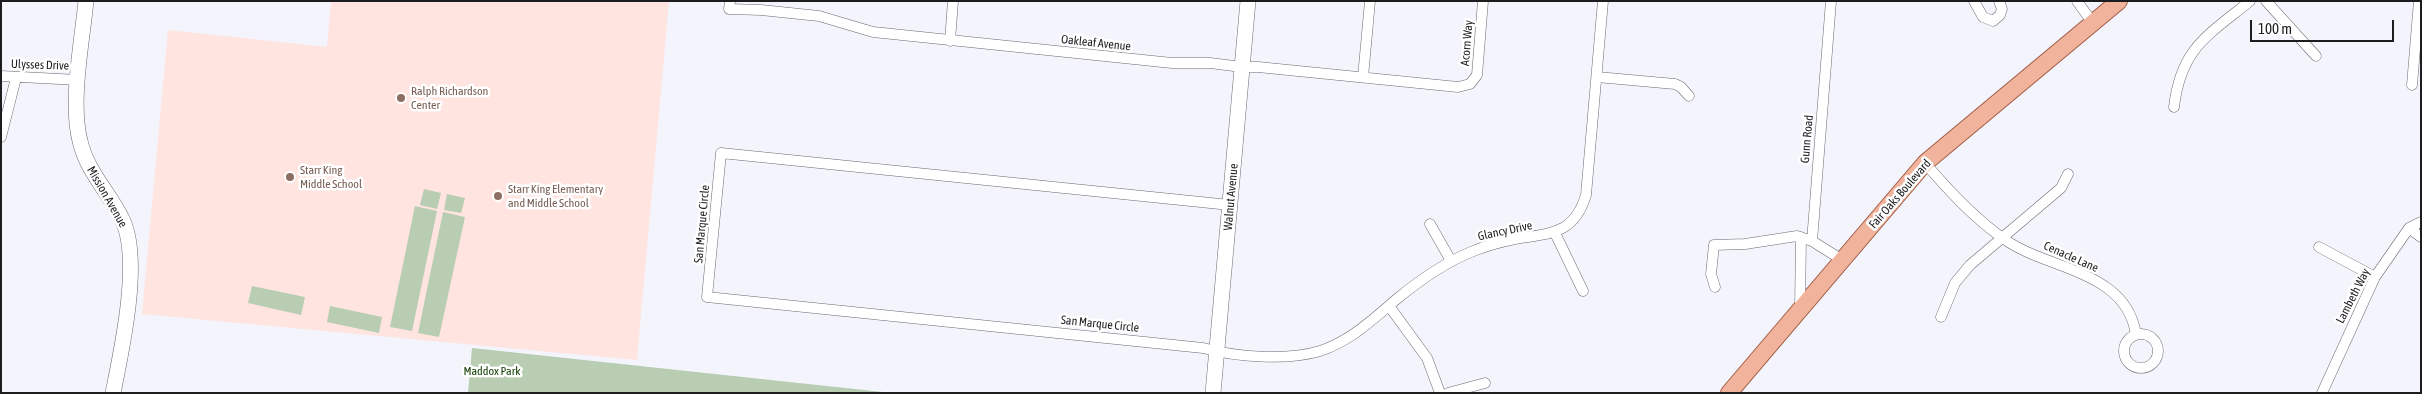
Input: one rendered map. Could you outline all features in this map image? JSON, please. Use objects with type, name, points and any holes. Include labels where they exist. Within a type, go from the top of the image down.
[{"type":"main road","name":"Fair Oaks Boulevard","points":[[1729,393],[1844,261],[1911,177],[1925,163],[2119,1]]},
{"type":"street","name":"Mission Avenue","points":[[86,1],[76,108],[79,141],[92,171],[122,220],[130,244],[131,265],[124,345],[113,393]]},
{"type":"street","name":"Oakleaf Avenue","points":[[730,1],[729,9],[819,16],[873,32],[950,41],[1162,62],[1210,63],[1242,68],[1258,66],[1458,87],[1470,84]]},
{"type":"street","points":[[950,41],[953,1]]},
{"type":"street","name":"Walnut Avenue","points":[[1213,393],[1248,1]]},
{"type":"street","points":[[1363,77],[1370,1]]},
{"type":"street","name":"Acorn Way","points":[[1470,84],[1477,75],[1483,1]]},
{"type":"street","name":"Glancy Drive","points":[[1217,351],[1287,356],[1308,354],[1344,340],[1430,274],[1451,261],[1494,244],[1555,233],[1572,220],[1581,209],[1586,195],[1603,1]]},
{"type":"street","name":"Gunn Road","points":[[1800,312],[1831,1]]},
{"type":"street","points":[[1974,1],[1984,17],[1993,21],[2000,15],[2002,9],[1999,1]]},
{"type":"street","points":[[2076,1],[2092,22]]},
{"type":"street","points":[[2174,107],[2180,73],[2190,54],[2201,42],[2250,1]]},
{"type":"street","points":[[2266,1],[2316,56]]},
{"type":"street","points":[[2412,85],[2419,1]]},
{"type":"street","name":"Ulysses Drive","points":[[1,76],[79,80]]},
{"type":"street","points":[[1597,77],[1675,84],[1690,96]]},
{"type":"street","points":[[1,136],[16,78]]},
{"type":"street","name":"San Marque Circle","points":[[1217,351],[1203,348],[707,297],[721,153],[1230,205]]},
{"type":"street","name":"Cenacle Lane","points":[[1925,163],[1957,200],[2002,238],[2021,249],[2077,271],[2102,285],[2124,306],[2134,322],[2136,335]]},
{"type":"street","points":[[1941,318],[1949,294],[1970,264],[2061,188],[2068,174]]},
{"type":"street","name":"Lambeth Way","points":[[2322,393],[2375,277],[2409,228],[2421,222]]},
{"type":"street","points":[[1430,224],[1451,261]]},
{"type":"street","points":[[2409,228],[2421,237]]},
{"type":"street","points":[[1555,233],[1583,292]]},
{"type":"street","points":[[1715,287],[1711,274],[1714,245],[1745,244],[1766,239],[1806,239],[1844,261]]},
{"type":"street","points":[[2319,247],[2375,277]]},
{"type":"street","points":[[1389,306],[1427,358],[1440,393]]},
{"type":"street","points":[[1448,393],[1485,383]]},
{"type":"shaded area","points":[[331,1],[669,1],[637,360],[142,314],[168,30],[327,47]]},
{"type":"green space","points":[[424,189],[441,193],[437,209],[420,205]]},
{"type":"green space","points":[[447,194],[465,198],[461,213],[444,210]]},
{"type":"green space","points":[[415,206],[437,211],[412,331],[390,327]]},
{"type":"green space","points":[[443,212],[465,217],[439,337],[418,333]]},
{"type":"green space","points":[[252,286],[305,297],[301,315],[248,303]]},
{"type":"green space","points":[[330,306],[382,317],[379,333],[327,322]]},
{"type":"green space","name":"Maddox Park","points":[[472,348],[892,393],[468,393]]},
{"type":"place","name":"Ralph Richardson Center","points":[[401,98]]},
{"type":"place","name":"Starr King Middle School","points":[[290,177]]},
{"type":"place","name":"Starr King Elementary and Middle School","points":[[498,196]]}]
